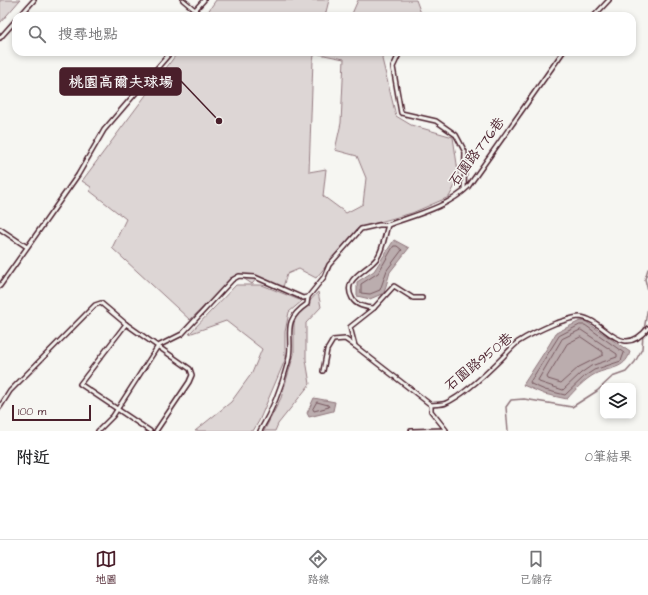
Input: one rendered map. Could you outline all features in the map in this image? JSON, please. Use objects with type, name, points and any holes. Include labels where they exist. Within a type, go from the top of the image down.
[{"type":"lane","points":[[24,12],[34,0]]},
{"type":"lane","points":[[183,0],[195,10],[204,0]]},
{"type":"lane","points":[[598,12],[609,0]]},
{"type":"lane","points":[[0,38],[12,24]]},
{"type":"lane","points":[[0,286],[78,175],[104,130],[167,56]]},
{"type":"lane","points":[[398,56],[393,67],[401,113],[436,121],[456,135],[465,152],[464,190]]},
{"type":"lane","name":"石園路776巷","points":[[260,431],[267,420],[288,361],[290,346],[289,327],[296,312],[307,304],[308,297],[324,277],[328,265],[361,230],[378,225],[388,225],[450,201],[464,190],[560,56]]},
{"type":"lane","points":[[374,308],[366,308],[353,301],[349,292],[351,281],[378,257],[388,225]]},
{"type":"lane","points":[[0,230],[27,247]]},
{"type":"lane","points":[[98,431],[117,410],[158,346],[182,334],[226,287],[239,276],[255,277],[303,298],[308,297]]},
{"type":"lane","points":[[355,346],[350,328],[374,308],[394,286],[413,298],[422,298]]},
{"type":"lane","points":[[0,407],[10,391],[95,305],[101,303],[126,324],[190,369],[192,375],[156,431]]},
{"type":"lane","name":"石園路950巷","points":[[431,405],[445,403],[461,394],[492,368],[518,343],[556,324],[579,317],[591,321],[612,337],[620,340],[633,340],[642,336],[648,328]]},
{"type":"lane","points":[[126,324],[80,384],[150,431]]},
{"type":"lane","points":[[323,371],[327,350],[334,340],[345,339],[431,405],[431,410],[446,430],[411,431]]},
{"type":"shaded area","points":[[0,0],[20,0],[0,23]]},
{"type":"shaded area","points":[[216,0],[329,0],[326,12],[208,12]]},
{"type":"shaded area","points":[[358,0],[416,0],[420,12],[353,12]]},
{"type":"shaded area","points":[[175,56],[314,56],[309,172],[326,169],[323,196],[346,213],[363,204],[366,178],[357,156],[335,150],[341,123],[344,59],[329,56],[382,56],[396,116],[411,125],[453,137],[459,178],[449,197],[412,213],[358,228],[316,278],[299,269],[287,274],[283,287],[258,277],[252,284],[240,276],[233,278],[190,320],[112,248],[126,219],[90,191],[91,187],[82,181]]},
{"type":"shaded area","points":[[236,285],[262,285],[302,301],[289,312],[285,332],[285,360],[259,421],[253,431],[195,431],[231,402],[252,373],[262,349],[226,321],[189,334]]},
{"type":"shaded area","points":[[318,292],[321,307],[306,323],[306,360],[310,384],[278,424],[275,431],[264,431],[281,398],[294,354],[294,322],[297,315]]},
{"type":"water","points":[[394,240],[409,248],[390,272],[384,293],[370,299],[357,296],[357,282],[374,271]]},
{"type":"water","points":[[580,321],[585,321],[630,352],[628,358],[616,367],[591,376],[567,399],[544,394],[523,385],[556,333]]},
{"type":"water","points":[[314,398],[335,402],[333,411],[309,417],[307,413]]},
{"type":"waterway","points":[[648,269],[645,279],[648,291]]},
{"type":"waterway","points":[[644,330],[648,306]]},
{"type":"waterway","points":[[508,431],[506,407],[511,400],[524,399],[572,407],[597,391],[612,377],[626,372],[635,362],[642,349],[643,334]]},
{"type":"place","name":"桃園高爾夫球場","points":[[219,121]]}]
